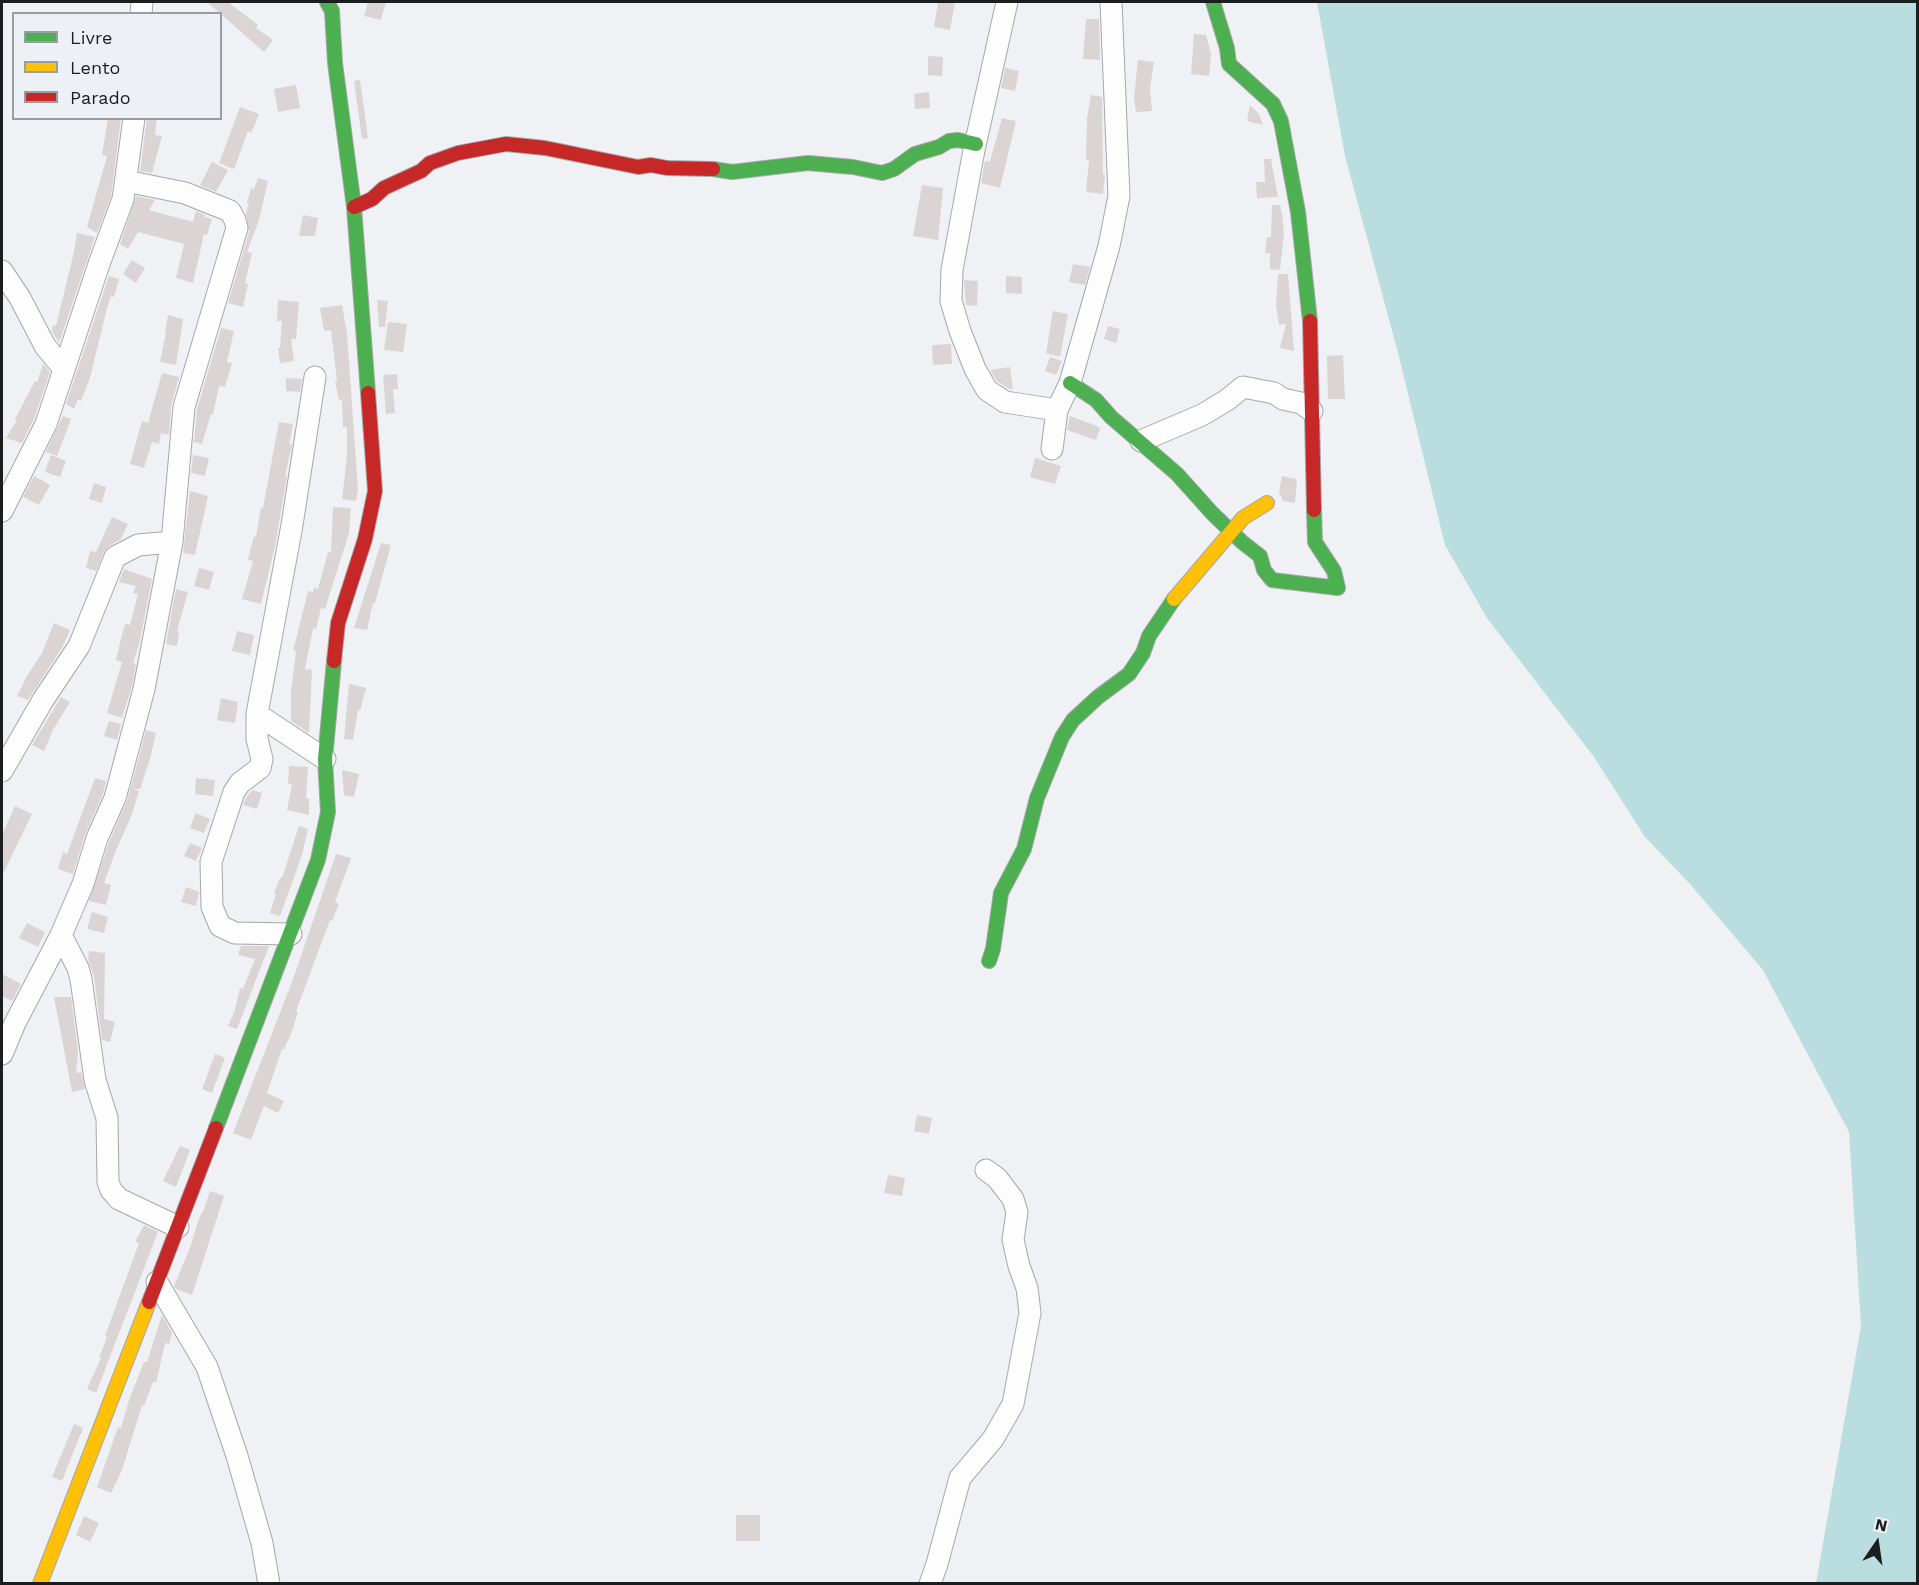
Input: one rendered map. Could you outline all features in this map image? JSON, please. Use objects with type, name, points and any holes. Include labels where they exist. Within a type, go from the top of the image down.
[{"type":"street","points":[[40,1584],[291,934],[318,860],[326,822],[325,759],[338,623],[365,539],[375,491],[354,207],[335,63],[332,11],[327,2]]},
{"type":"street","points":[[1007,2],[976,144],[952,270],[951,301],[975,369],[987,390],[1005,402],[1057,410]]},
{"type":"street","points":[[1052,449],[1057,410],[1071,383],[1109,246],[1119,196],[1111,2]]},
{"type":"street","points":[[1071,383],[1096,399],[1111,417],[1177,474],[1230,531],[1260,556],[1264,570],[1272,580],[1338,588],[1334,571],[1315,542],[1310,324],[1298,212],[1281,122],[1273,105],[1229,64],[1227,48],[1213,2]]},
{"type":"street","points":[[2,511],[6,489],[46,424],[63,368],[123,199],[134,120]]},
{"type":"street","points":[[354,207],[372,199],[384,188],[421,171],[430,163],[458,153],[506,144],[545,148],[638,167],[651,165],[732,172],[808,164],[853,167],[882,173],[894,169],[915,154],[939,147],[949,141],[958,140],[976,144]]},
{"type":"street","points":[[2,1054],[15,1023],[61,935],[83,884],[97,838],[114,798],[144,689],[172,542],[184,407],[237,228],[230,211],[185,193],[126,181]]},
{"type":"street","points":[[2,271],[20,298],[45,346],[63,368]]},
{"type":"street","points":[[291,934],[235,933],[220,926],[212,907],[210,862],[234,792],[240,783],[260,768],[262,759],[257,714],[292,525],[315,377]]},
{"type":"street","points":[[1141,441],[1202,415],[1243,387],[1274,393],[1283,399],[1301,403],[1312,411]]},
{"type":"street","points":[[989,961],[993,949],[1001,893],[1024,849],[1037,798],[1062,737],[1073,720],[1098,697],[1130,674],[1149,636],[1164,613],[1230,531],[1243,518],[1267,502]]},
{"type":"street","points":[[2,771],[79,646],[115,557],[138,545],[172,542]]},
{"type":"street","points":[[257,714],[325,759]]},
{"type":"street","points":[[61,935],[78,968],[81,979],[96,1080],[107,1118],[108,1182],[111,1190],[119,1199],[178,1227]]},
{"type":"street","points":[[930,1584],[960,1478],[993,1440],[1013,1404],[1030,1313],[1027,1288],[1013,1240],[1017,1212],[1013,1199],[997,1178],[986,1170]]},
{"type":"street","points":[[157,1282],[207,1367],[240,1467],[262,1544],[269,1584]]},
{"type":"water","points":[[1317,2],[1917,2],[1917,1583],[1816,1583],[1861,1326],[1849,1132],[1763,970],[1690,884],[1645,837],[1594,757],[1487,618],[1445,545],[1398,353],[1345,156]]},
{"type":"building","points":[[207,2],[228,2],[273,40],[264,52],[222,15],[222,12],[218,12]]},
{"type":"building","points":[[368,2],[386,2],[381,20],[364,16]]},
{"type":"building","points":[[938,2],[955,2],[950,30],[934,27]]},
{"type":"building","points":[[1086,19],[1099,19],[1100,60],[1083,59]]},
{"type":"building","points":[[1194,34],[1206,35],[1211,54],[1209,76],[1191,74]]},
{"type":"building","points":[[928,56],[943,57],[942,76],[928,75]]},
{"type":"building","points":[[1138,60],[1154,62],[1150,88],[1152,111],[1136,112],[1134,98]]},
{"type":"building","points":[[1005,68],[1019,71],[1015,91],[1001,88]]},
{"type":"building","points":[[360,80],[368,138],[362,139],[354,81]]},
{"type":"building","points":[[296,85],[300,108],[278,112],[274,89]]},
{"type":"building","points":[[929,92],[930,108],[915,109],[914,94]]},
{"type":"building","points":[[1091,95],[1102,97],[1103,174],[1105,175],[1103,194],[1086,192],[1089,160],[1086,160],[1087,118]]},
{"type":"building","points":[[1250,105],[1259,114],[1263,125],[1247,121]]},
{"type":"building","points":[[240,107],[259,114],[251,133],[248,131],[234,169],[219,163]]},
{"type":"building","points":[[1002,118],[1016,121],[1000,188],[981,183],[985,161],[990,162]]},
{"type":"building","points":[[108,120],[121,120],[111,196],[97,233],[87,227],[107,156],[102,155]]},
{"type":"building","points":[[147,120],[157,120],[155,135],[162,136],[152,173],[140,171]]},
{"type":"building","points":[[1264,159],[1271,159],[1278,197],[1257,198],[1256,182],[1265,182]]},
{"type":"building","points":[[212,162],[228,170],[216,192],[200,185]]},
{"type":"building","points":[[258,178],[268,181],[259,220],[247,252],[252,253],[245,283],[248,284],[243,307],[228,303],[249,232],[246,213],[249,204],[247,203],[251,188],[254,189]]},
{"type":"building","points":[[922,185],[943,188],[938,240],[913,236]]},
{"type":"building","points":[[136,196],[155,200],[149,210],[193,222],[196,211],[212,219],[207,235],[204,234],[193,283],[176,278],[184,244],[138,232],[128,249],[120,244]]},
{"type":"building","points":[[1272,205],[1280,205],[1282,214],[1284,234],[1280,270],[1270,269],[1270,253],[1265,253],[1267,237],[1271,237]]},
{"type":"building","points":[[303,215],[318,218],[315,236],[299,236]]},
{"type":"building","points":[[77,233],[95,237],[59,343],[52,331],[53,325],[56,326]]},
{"type":"building","points":[[132,260],[145,268],[136,283],[123,274]]},
{"type":"building","points":[[1073,264],[1090,267],[1085,285],[1069,282]]},
{"type":"building","points":[[1278,274],[1288,274],[1294,351],[1280,348],[1286,324],[1279,325],[1276,305]]},
{"type":"building","points":[[109,276],[119,279],[114,297],[111,296],[106,312],[90,378],[81,401],[78,399],[74,409],[66,404]]},
{"type":"building","points":[[1006,276],[1022,277],[1022,294],[1006,293]]},
{"type":"building","points":[[964,280],[978,281],[977,306],[966,305]]},
{"type":"building","points":[[278,300],[299,302],[296,339],[291,339],[294,361],[280,363],[278,348],[280,348],[282,321],[277,321]]},
{"type":"building","points":[[377,300],[388,301],[385,327],[379,327]]},
{"type":"building","points":[[342,305],[347,333],[358,490],[356,501],[342,499],[347,456],[347,427],[343,427],[342,400],[339,400],[335,381],[337,381],[331,330],[324,331],[320,308]]},
{"type":"building","points":[[1053,311],[1068,314],[1060,357],[1046,353]]},
{"type":"building","points":[[168,315],[183,319],[176,365],[160,362]]},
{"type":"building","points":[[388,322],[407,324],[403,352],[384,350]]},
{"type":"building","points":[[1108,326],[1120,329],[1116,343],[1104,339]]},
{"type":"building","points":[[221,328],[234,331],[227,362],[232,363],[225,387],[219,386],[213,415],[211,414],[202,444],[194,442],[197,409]]},
{"type":"building","points":[[951,344],[952,364],[933,365],[932,345]]},
{"type":"building","points":[[1343,355],[1345,399],[1328,399],[1327,356]]},
{"type":"building","points":[[1050,357],[1062,361],[1056,375],[1045,371]]},
{"type":"building","points":[[43,364],[50,372],[34,419],[22,443],[6,438],[35,381],[37,382]]},
{"type":"building","points":[[1010,367],[1013,389],[997,381],[990,370]]},
{"type":"building","points":[[162,373],[179,377],[171,406],[169,435],[161,433],[159,444],[152,442],[144,468],[130,464],[142,421],[148,423]]},
{"type":"building","points":[[397,374],[398,389],[393,389],[395,413],[386,414],[383,375]]},
{"type":"building","points":[[286,378],[302,379],[300,392],[286,391]]},
{"type":"building","points":[[63,416],[71,419],[57,456],[46,452]]},
{"type":"building","points":[[1070,416],[1097,426],[1100,429],[1096,440],[1067,430]]},
{"type":"building","points":[[279,422],[293,424],[289,444],[292,445],[275,546],[261,604],[242,599],[253,561],[248,560],[254,536],[256,537],[261,507],[263,508]]},
{"type":"building","points":[[51,455],[66,461],[60,477],[45,472]]},
{"type":"building","points":[[193,455],[209,458],[205,476],[191,473]]},
{"type":"building","points":[[1035,458],[1061,466],[1055,484],[1030,477]]},
{"type":"building","points":[[34,476],[50,485],[39,505],[23,497]]},
{"type":"building","points":[[1282,476],[1297,479],[1295,503],[1283,501],[1279,492]]},
{"type":"building","points":[[94,483],[106,487],[102,503],[89,499]]},
{"type":"building","points":[[190,491],[208,496],[195,555],[183,553]]},
{"type":"building","points":[[333,507],[351,508],[349,533],[325,609],[321,608],[316,629],[313,628],[305,669],[312,670],[309,733],[291,721],[291,691],[296,651],[293,651],[308,591],[313,592],[314,588],[318,589],[328,552],[331,553]]},
{"type":"building","points":[[112,517],[128,524],[121,539],[104,552],[96,571],[86,568],[90,551],[96,552]]},
{"type":"building","points":[[381,543],[391,545],[367,630],[354,628]]},
{"type":"building","points":[[199,568],[214,572],[209,590],[194,586]]},
{"type":"building","points":[[124,569],[152,579],[133,663],[136,664],[132,686],[122,718],[107,713],[122,662],[116,660],[121,639],[125,624],[130,625],[138,594],[133,593],[136,586],[119,582]]},
{"type":"building","points":[[176,589],[188,592],[177,631],[179,632],[177,646],[166,644]]},
{"type":"building","points":[[54,623],[70,630],[62,648],[28,700],[17,696],[42,653]]},
{"type":"building","points":[[237,631],[254,635],[250,655],[232,651]]},
{"type":"building","points":[[349,684],[366,688],[360,711],[358,710],[353,740],[344,739]]},
{"type":"building","points":[[61,697],[70,702],[53,730],[44,751],[32,745]]},
{"type":"building","points":[[221,698],[238,702],[235,723],[217,720]]},
{"type":"building","points":[[109,721],[121,724],[117,740],[104,736]]},
{"type":"building","points":[[146,730],[156,733],[140,789],[133,789],[139,791],[131,817],[104,883],[111,885],[106,905],[89,901],[109,842],[127,801]]},
{"type":"building","points":[[289,766],[308,767],[306,798],[309,799],[309,815],[287,810],[292,784],[288,784]]},
{"type":"building","points":[[342,770],[359,774],[354,797],[344,795]]},
{"type":"building","points":[[95,778],[106,781],[103,794],[85,834],[73,874],[58,869],[63,852],[67,854]]},
{"type":"building","points":[[196,778],[215,780],[213,796],[195,794]]},
{"type":"building","points":[[252,790],[262,793],[257,809],[243,805]]},
{"type":"building","points":[[15,806],[32,814],[2,876],[2,835]]},
{"type":"building","points":[[196,813],[210,819],[204,833],[190,828]]},
{"type":"building","points":[[299,826],[308,829],[302,855],[280,916],[270,913],[276,894],[274,893],[282,878]]},
{"type":"building","points":[[190,843],[202,848],[196,861],[184,856]]},
{"type":"building","points":[[336,854],[351,858],[335,902],[339,904],[332,921],[330,920],[296,1011],[298,1012],[291,1034],[282,1049],[267,1093],[284,1101],[278,1113],[264,1106],[251,1140],[233,1133],[292,982]]},
{"type":"building","points":[[186,887],[199,892],[196,906],[181,902]]},
{"type":"building","points":[[92,912],[108,917],[104,933],[87,929]]},
{"type":"building","points":[[27,923],[45,932],[38,947],[19,938]]},
{"type":"building","points":[[241,946],[269,946],[237,1029],[228,1026],[235,1010],[240,988],[243,989],[255,959],[238,955]]},
{"type":"building","points":[[89,951],[105,953],[104,1019],[115,1022],[110,1042],[102,1040],[94,977],[88,959]]},
{"type":"building","points":[[2,974],[21,984],[12,1001],[2,996]]},
{"type":"building","points":[[54,997],[71,997],[78,1052],[76,1073],[81,1072],[85,1089],[72,1092]]},
{"type":"building","points":[[215,1054],[225,1058],[212,1093],[202,1089]]},
{"type":"building","points":[[917,1115],[932,1118],[929,1134],[914,1131]]},
{"type":"building","points":[[180,1146],[190,1150],[176,1187],[163,1181]]},
{"type":"building","points":[[888,1175],[905,1178],[902,1196],[884,1193]]},
{"type":"building","points":[[210,1191],[224,1196],[192,1295],[174,1286]]},
{"type":"building","points":[[144,1225],[158,1232],[96,1393],[87,1389],[101,1358],[99,1358],[107,1337],[105,1336],[139,1243],[135,1242]]},
{"type":"building","points":[[162,1315],[172,1333],[169,1344],[165,1343],[156,1383],[153,1382],[144,1406],[142,1405],[122,1470],[111,1493],[97,1487],[144,1362],[147,1362]]},
{"type":"building","points":[[74,1424],[83,1428],[62,1481],[52,1477]]},
{"type":"building","points":[[736,1515],[760,1515],[760,1541],[736,1541]]},
{"type":"building","points":[[84,1516],[99,1523],[90,1542],[76,1535]]},
{"type":"traffic: fast","points":[[327,2],[332,11],[335,63],[354,207],[368,393]]},
{"type":"traffic: fast","points":[[1213,2],[1227,48],[1229,64],[1273,104],[1281,121],[1298,212],[1310,321]]},
{"type":"traffic: fast","points":[[713,169],[732,172],[808,163],[853,167],[882,173],[894,169],[915,154],[939,147],[949,141],[958,140],[976,144]]},
{"type":"traffic: fast","points":[[1070,383],[1096,400],[1111,417],[1177,474],[1212,513],[1260,556],[1264,570],[1272,580],[1338,588],[1334,571],[1315,542],[1314,510]]},
{"type":"traffic: fast","points":[[989,961],[993,949],[1001,893],[1024,849],[1037,798],[1062,737],[1073,720],[1098,697],[1129,674],[1143,653],[1149,636],[1174,599]]},
{"type":"traffic: fast","points":[[216,1128],[318,860],[328,812],[325,759],[334,661]]},
{"type":"traffic: slow","points":[[1174,599],[1243,518],[1267,503]]},
{"type":"traffic: slow","points":[[40,1584],[149,1302]]},
{"type":"traffic: jam","points":[[354,207],[372,199],[384,188],[421,171],[430,163],[458,153],[506,144],[545,148],[638,167],[651,165],[667,168],[713,169]]},
{"type":"traffic: jam","points":[[1310,321],[1314,510]]},
{"type":"traffic: jam","points":[[334,661],[338,623],[365,539],[375,491],[368,393]]},
{"type":"traffic: jam","points":[[149,1302],[216,1128]]}]
